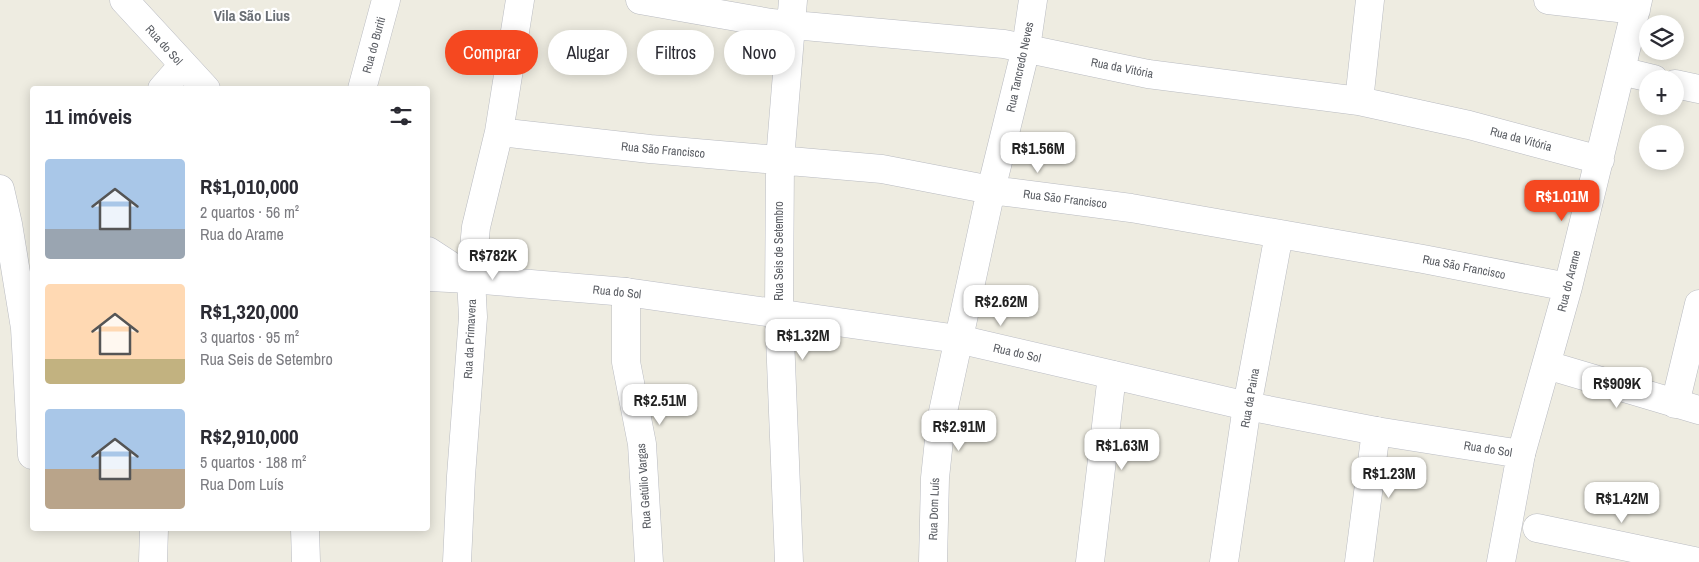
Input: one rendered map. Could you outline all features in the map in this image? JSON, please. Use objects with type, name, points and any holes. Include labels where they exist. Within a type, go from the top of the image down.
[{"type":"street","name":"Rua do Sol","points":[[124,0],[203,86]]},
{"type":"street","name":"Rua do Buriti","points":[[363,86],[386,0]]},
{"type":"street","name":"Rua da Primavera","points":[[457,562],[461,476],[473,317],[471,279],[476,227],[499,132],[520,0]]},
{"type":"street","name":"Rua Tancredo Neves","points":[[958,339],[991,190],[1026,48],[1033,0]]},
{"type":"street","points":[[1359,101],[1370,0]]},
{"type":"street","points":[[1548,0],[1637,5]]},
{"type":"street","name":"Rua da Vitória","points":[[649,1],[792,13],[1004,44],[1148,74],[1359,101],[1469,125],[1600,160]]},
{"type":"street","name":"Rua do Arame","points":[[1501,562],[1521,454],[1568,287],[1637,5]]},
{"type":"street","name":"Rua Seis de Setembro","points":[[789,562],[785,424],[779,312],[780,160],[792,13]]},
{"type":"street","points":[[165,86],[183,65]]},
{"type":"street","points":[[1621,71],[1639,75]]},
{"type":"street","points":[[1684,86],[1699,89]]},
{"type":"street","name":"Rua São Francisco","points":[[499,132],[594,144],[882,169],[991,190],[1131,208],[1568,287]]},
{"type":"street","points":[[0,189],[25,328],[30,419]]},
{"type":"street","name":"Rua da Paina","points":[[1224,562],[1248,406],[1279,234]]},
{"type":"street","name":"Rua do Sol","points":[[430,252],[471,279],[626,292],[779,312],[958,339],[1248,406],[1376,431],[1521,454]]},
{"type":"street","points":[[430,277],[471,279]]},
{"type":"street","name":"Rua Getúlio Vargas","points":[[626,292],[626,362],[642,444],[649,562]]},
{"type":"street","points":[[1547,365],[1687,407],[1699,304]]},
{"type":"street","name":"Rua Dom Luís","points":[[933,562],[934,478],[942,421],[958,339]]},
{"type":"street","points":[[1090,562],[1112,375]]},
{"type":"street","points":[[1359,562],[1376,431]]},
{"type":"street","points":[[1537,528],[1699,562]]},
{"type":"street","points":[[153,562],[154,531]]},
{"type":"street","points":[[305,531],[306,562]]},
{"type":"district","name":"Vila São Lius","points":[[252,15]]}]
